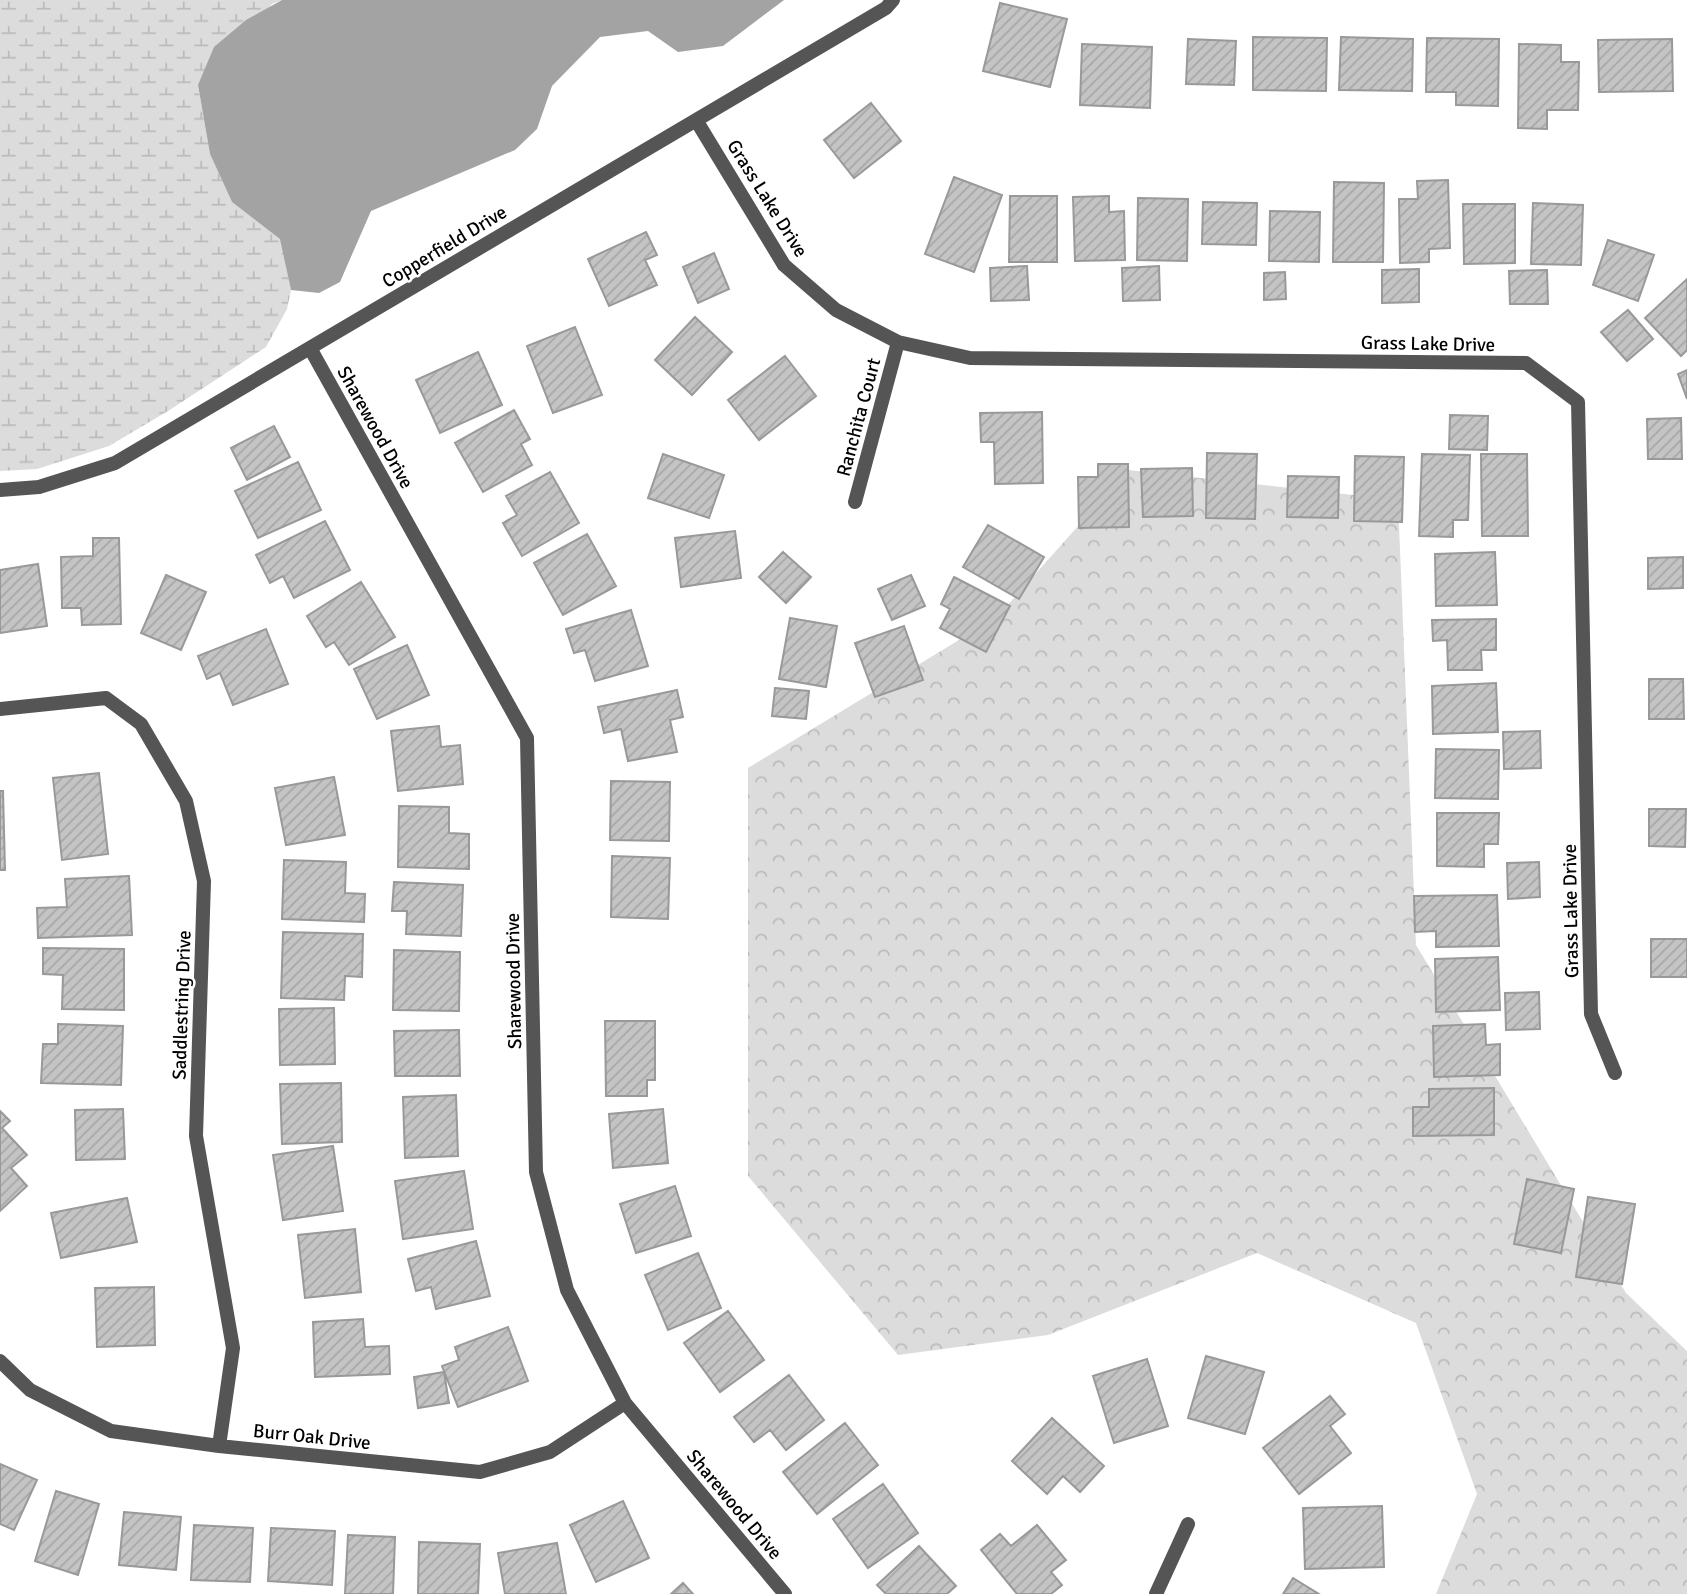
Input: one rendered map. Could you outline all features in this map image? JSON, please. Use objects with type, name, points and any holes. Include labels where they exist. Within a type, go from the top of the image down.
[{"type":"street","name":"Copperfield Drive","points":[[0,490],[39,488],[115,463],[886,8],[893,0]]},
{"type":"street","name":"Grass Lake Drive","points":[[696,120],[784,265],[836,310],[898,342],[970,358],[1526,363],[1578,402],[1591,1014],[1615,1073]]},
{"type":"street","name":"Ranchita Court","points":[[855,502],[898,342]]},
{"type":"street","name":"Sharewood Drive","points":[[310,348],[527,738],[536,1172],[567,1290],[625,1404],[785,1594]]},
{"type":"street","name":"Saddlestring Drive","points":[[0,709],[106,698],[141,724],[186,801],[204,881],[196,1136],[233,1348],[219,1447]]},
{"type":"street","name":"Burr Oak Drive","points":[[0,1362],[30,1390],[111,1431],[219,1447],[480,1472],[550,1452],[625,1404]]},
{"type":"street","points":[[1156,1594],[1188,1524]]},
{"type":"green space","points":[[0,0],[282,0],[272,4],[198,85],[210,154],[232,202],[281,239],[291,290],[287,309],[266,347],[168,411],[109,446],[37,469],[0,471]]},
{"type":"green space","points":[[1128,470],[1398,500],[1416,945],[1626,1293],[1687,1351],[1687,1594],[1436,1594],[1477,1494],[1416,1323],[1257,1253],[1048,1335],[898,1355],[748,1176],[748,768],[997,617]]},
{"type":"shaded area","points":[[282,0],[784,0],[723,46],[678,52],[648,31],[600,37],[552,86],[537,129],[515,150],[371,211],[340,282],[319,293],[291,290],[280,239],[232,202],[210,154],[198,85],[214,47],[246,20]]},
{"type":"building","points":[[1000,3],[1067,19],[1050,87],[983,71]]},
{"type":"building","points":[[1253,37],[1327,38],[1326,91],[1253,90]]},
{"type":"building","points":[[1341,37],[1413,39],[1412,91],[1339,90]]},
{"type":"building","points":[[1427,38],[1499,39],[1498,106],[1456,105],[1456,92],[1426,92]]},
{"type":"building","points":[[1188,39],[1236,41],[1234,85],[1186,84]]},
{"type":"building","points":[[1672,39],[1673,91],[1599,92],[1598,40]]},
{"type":"building","points":[[1082,44],[1152,47],[1150,108],[1080,105]]},
{"type":"building","points":[[1519,44],[1561,45],[1561,62],[1579,62],[1578,110],[1547,110],[1547,129],[1518,128]]},
{"type":"building","points":[[871,103],[901,141],[854,178],[824,140]]},
{"type":"building","points":[[954,177],[1002,195],[974,272],[925,254]]},
{"type":"building","points":[[1448,180],[1450,248],[1429,249],[1429,262],[1400,263],[1399,199],[1418,199],[1417,181]]},
{"type":"building","points":[[1334,182],[1384,183],[1383,262],[1333,262]]},
{"type":"building","points":[[1010,196],[1057,196],[1057,262],[1009,262]]},
{"type":"building","points":[[1109,196],[1109,212],[1124,211],[1125,260],[1075,261],[1073,197]]},
{"type":"building","points":[[1138,198],[1188,199],[1187,261],[1137,260]]},
{"type":"building","points":[[1203,202],[1257,203],[1256,245],[1202,244]]},
{"type":"building","points":[[1533,203],[1583,205],[1581,265],[1531,264]]},
{"type":"building","points":[[1463,204],[1515,204],[1515,263],[1464,264]]},
{"type":"building","points":[[1270,211],[1320,212],[1319,262],[1269,261]]},
{"type":"building","points":[[646,232],[657,255],[645,260],[657,285],[609,306],[588,259]]},
{"type":"building","points":[[1608,240],[1654,255],[1638,301],[1593,285]]},
{"type":"building","points":[[714,253],[729,289],[698,303],[683,267]]},
{"type":"building","points":[[1027,266],[1029,300],[991,301],[990,268]]},
{"type":"building","points":[[1159,266],[1160,300],[1123,301],[1122,268]]},
{"type":"building","points":[[1419,269],[1419,302],[1382,303],[1382,270]]},
{"type":"building","points":[[1547,270],[1548,304],[1510,304],[1509,271]]},
{"type":"building","points":[[1285,272],[1286,299],[1264,300],[1264,273]]},
{"type":"building","points":[[1687,279],[1687,350],[1681,356],[1645,318]]},
{"type":"building","points":[[1628,310],[1653,339],[1627,361],[1601,332]]},
{"type":"building","points":[[695,317],[732,352],[692,395],[655,360]]},
{"type":"building","points":[[575,327],[602,395],[553,413],[527,346]]},
{"type":"building","points":[[478,352],[502,405],[440,433],[416,380]]},
{"type":"building","points":[[785,356],[816,396],[759,440],[728,400]]},
{"type":"building","points":[[1687,370],[1687,399],[1678,374]]},
{"type":"building","points":[[514,410],[530,439],[521,444],[532,465],[483,492],[455,443]]},
{"type":"building","points":[[1042,412],[1043,483],[995,484],[994,442],[981,442],[980,413]]},
{"type":"building","points":[[1450,415],[1488,416],[1487,450],[1449,449]]},
{"type":"building","points":[[1681,418],[1682,459],[1648,459],[1647,419]]},
{"type":"building","points":[[274,426],[290,457],[247,480],[231,448]]},
{"type":"building","points":[[1207,453],[1257,454],[1255,519],[1206,518]]},
{"type":"building","points":[[663,454],[724,475],[709,518],[648,498]]},
{"type":"building","points":[[1422,454],[1470,455],[1468,520],[1453,520],[1453,537],[1419,536]]},
{"type":"building","points":[[1481,454],[1527,454],[1528,536],[1482,536]]},
{"type":"building","points":[[1355,456],[1404,457],[1402,522],[1354,521]]},
{"type":"building","points":[[298,462],[321,510],[258,538],[235,491]]},
{"type":"building","points":[[1098,464],[1128,464],[1129,527],[1079,528],[1078,477],[1098,477]]},
{"type":"building","points":[[1192,468],[1193,516],[1143,517],[1141,469]]},
{"type":"building","points":[[550,472],[579,523],[522,556],[503,523],[517,515],[506,496]]},
{"type":"building","points":[[1288,476],[1339,477],[1338,518],[1287,517]]},
{"type":"building","points":[[325,521],[350,570],[294,598],[283,576],[270,583],[256,555]]},
{"type":"building","points":[[988,525],[1044,557],[1019,599],[963,567]]},
{"type":"building","points":[[735,531],[741,578],[681,587],[675,538]]},
{"type":"building","points":[[587,534],[616,586],[563,615],[534,563]]},
{"type":"building","points":[[93,538],[119,538],[121,624],[82,625],[81,608],[62,608],[61,557],[93,556]]},
{"type":"building","points":[[783,552],[811,577],[786,603],[759,577]]},
{"type":"building","points":[[1495,552],[1497,605],[1436,606],[1435,554]]},
{"type":"building","points":[[1683,557],[1683,588],[1648,589],[1648,558]]},
{"type":"building","points":[[38,564],[47,626],[0,633],[0,570]]},
{"type":"building","points":[[166,575],[206,592],[181,650],[141,633]]},
{"type":"building","points":[[911,575],[925,606],[892,620],[878,589]]},
{"type":"building","points":[[954,577],[1010,606],[986,652],[940,628],[950,609],[941,604]]},
{"type":"building","points":[[361,582],[395,637],[349,665],[334,642],[326,647],[307,616]]},
{"type":"building","points":[[631,610],[648,666],[595,681],[585,650],[574,653],[566,629]]},
{"type":"building","points":[[790,618],[837,626],[826,687],[779,679]]},
{"type":"building","points":[[1496,619],[1496,650],[1481,650],[1482,670],[1448,670],[1447,640],[1433,641],[1432,620]]},
{"type":"building","points":[[904,626],[923,680],[875,697],[855,643]]},
{"type":"building","points":[[266,629],[288,684],[233,705],[220,673],[207,679],[198,656]]},
{"type":"building","points":[[407,645],[429,695],[377,719],[354,669]]},
{"type":"building","points":[[1649,679],[1683,679],[1684,719],[1649,719]]},
{"type":"building","points":[[1496,683],[1498,732],[1433,734],[1432,686]]},
{"type":"building","points":[[775,688],[809,691],[806,719],[772,716]]},
{"type":"building","points":[[677,690],[683,717],[670,720],[677,752],[628,761],[621,729],[604,733],[598,707]]},
{"type":"building","points":[[439,726],[441,747],[460,745],[463,784],[398,791],[391,731]]},
{"type":"building","points":[[1540,731],[1541,768],[1504,769],[1503,732]]},
{"type":"building","points":[[1436,749],[1499,750],[1498,799],[1435,798]]},
{"type":"building","points":[[99,773],[108,854],[62,860],[53,778]]},
{"type":"building","points":[[334,777],[345,835],[286,845],[275,788]]},
{"type":"building","points":[[611,781],[670,782],[669,841],[610,840]]},
{"type":"building","points":[[0,791],[3,791],[5,870],[0,870]]},
{"type":"building","points":[[399,806],[449,807],[449,833],[469,834],[469,869],[398,867]]},
{"type":"building","points":[[1649,809],[1686,809],[1685,847],[1649,846]]},
{"type":"building","points":[[1437,813],[1499,813],[1498,844],[1484,844],[1484,867],[1437,866]]},
{"type":"building","points":[[612,856],[670,858],[668,919],[611,917]]},
{"type":"building","points":[[284,860],[346,862],[345,893],[365,894],[364,922],[282,919]]},
{"type":"building","points":[[1539,862],[1540,897],[1508,899],[1507,863]]},
{"type":"building","points":[[129,876],[132,935],[38,938],[37,908],[67,907],[65,879]]},
{"type":"building","points":[[394,882],[463,885],[461,936],[406,934],[407,911],[392,911]]},
{"type":"building","points":[[1497,895],[1499,946],[1436,947],[1436,931],[1415,932],[1414,896]]},
{"type":"building","points":[[283,932],[363,934],[362,977],[345,976],[344,1000],[281,998]]},
{"type":"building","points":[[1651,939],[1687,939],[1687,977],[1651,977]]},
{"type":"building","points":[[43,948],[124,949],[124,1010],[62,1009],[63,975],[43,974]]},
{"type":"building","points":[[394,950],[460,952],[459,1011],[393,1010]]},
{"type":"building","points":[[1498,957],[1500,1010],[1436,1012],[1435,959]]},
{"type":"building","points":[[1539,992],[1540,1029],[1506,1030],[1505,993]]},
{"type":"building","points":[[334,1008],[335,1064],[280,1065],[279,1009]]},
{"type":"building","points":[[605,1021],[655,1021],[655,1080],[647,1080],[647,1096],[606,1096]]},
{"type":"building","points":[[58,1024],[123,1026],[121,1085],[41,1083],[43,1044],[58,1044]]},
{"type":"building","points":[[1485,1024],[1486,1045],[1500,1044],[1500,1075],[1434,1077],[1433,1026]]},
{"type":"building","points":[[459,1030],[460,1076],[395,1076],[394,1031]]},
{"type":"building","points":[[341,1083],[342,1142],[282,1144],[280,1084]]},
{"type":"building","points":[[1494,1088],[1494,1135],[1413,1136],[1413,1107],[1429,1107],[1429,1089]]},
{"type":"building","points":[[456,1095],[458,1156],[405,1158],[403,1097]]},
{"type":"building","points":[[123,1109],[125,1159],[76,1160],[75,1110]]},
{"type":"building","points":[[663,1109],[668,1163],[613,1168],[609,1114]]},
{"type":"building","points":[[0,1111],[10,1121],[2,1128],[27,1155],[11,1168],[27,1186],[0,1211]]},
{"type":"building","points":[[333,1146],[343,1211],[283,1220],[273,1155]]},
{"type":"building","points":[[464,1171],[473,1229],[403,1239],[395,1181]]},
{"type":"building","points":[[1527,1179],[1574,1189],[1561,1253],[1514,1244]]},
{"type":"building","points":[[675,1186],[691,1236],[636,1253],[620,1204]]},
{"type":"building","points":[[1588,1197],[1635,1204],[1622,1284],[1576,1277]]},
{"type":"building","points":[[127,1198],[137,1242],[61,1258],[51,1213]]},
{"type":"building","points":[[355,1229],[361,1292],[305,1298],[298,1235]]},
{"type":"building","points":[[476,1241],[490,1296],[436,1309],[431,1287],[416,1291],[408,1259]]},
{"type":"building","points":[[698,1253],[721,1308],[668,1330],[645,1275]]},
{"type":"building","points":[[154,1287],[155,1345],[97,1347],[95,1288]]},
{"type":"building","points":[[728,1311],[764,1360],[720,1392],[684,1343]]},
{"type":"building","points":[[363,1319],[365,1347],[389,1346],[390,1374],[315,1377],[313,1322]]},
{"type":"building","points":[[508,1327],[528,1381],[458,1407],[442,1366],[459,1360],[455,1347]]},
{"type":"building","points":[[1206,1356],[1264,1372],[1245,1434],[1188,1418]]},
{"type":"building","points":[[1147,1359],[1168,1426],[1114,1443],[1093,1376]]},
{"type":"building","points":[[444,1372],[449,1403],[418,1408],[414,1377]]},
{"type":"building","points":[[789,1375],[824,1420],[786,1450],[770,1430],[754,1442],[734,1417]]},
{"type":"building","points":[[1330,1396],[1345,1414],[1330,1426],[1351,1453],[1299,1494],[1263,1448]]},
{"type":"building","points":[[1052,1418],[1104,1466],[1080,1492],[1063,1476],[1047,1494],[1012,1461]]},
{"type":"building","points":[[845,1423],[878,1465],[817,1514],[783,1472]]},
{"type":"building","points":[[0,1464],[37,1480],[14,1530],[0,1524]]},
{"type":"building","points":[[883,1484],[918,1533],[868,1568],[833,1519]]},
{"type":"building","points":[[56,1491],[99,1504],[78,1575],[35,1561]]},
{"type":"building","points":[[623,1501],[649,1558],[596,1582],[570,1525]]},
{"type":"building","points":[[1382,1506],[1384,1567],[1305,1569],[1303,1508]]},
{"type":"building","points":[[124,1512],[181,1517],[176,1570],[119,1565]]},
{"type":"building","points":[[194,1525],[253,1528],[250,1582],[191,1580]]},
{"type":"building","points":[[1037,1525],[1066,1560],[1051,1572],[1062,1585],[1051,1594],[1017,1594],[981,1550],[1000,1534],[1011,1546]]},
{"type":"building","points":[[271,1528],[335,1531],[332,1585],[268,1581]]},
{"type":"building","points":[[348,1535],[395,1537],[393,1594],[345,1594]]},
{"type":"building","points":[[419,1542],[480,1544],[478,1594],[418,1594]]},
{"type":"building","points":[[557,1543],[566,1594],[505,1594],[498,1553]]},
{"type":"building","points":[[919,1546],[956,1586],[947,1594],[886,1594],[877,1585]]},
{"type":"building","points":[[1293,1578],[1319,1594],[1283,1594]]},
{"type":"building","points":[[683,1583],[693,1594],[671,1594]]}]
